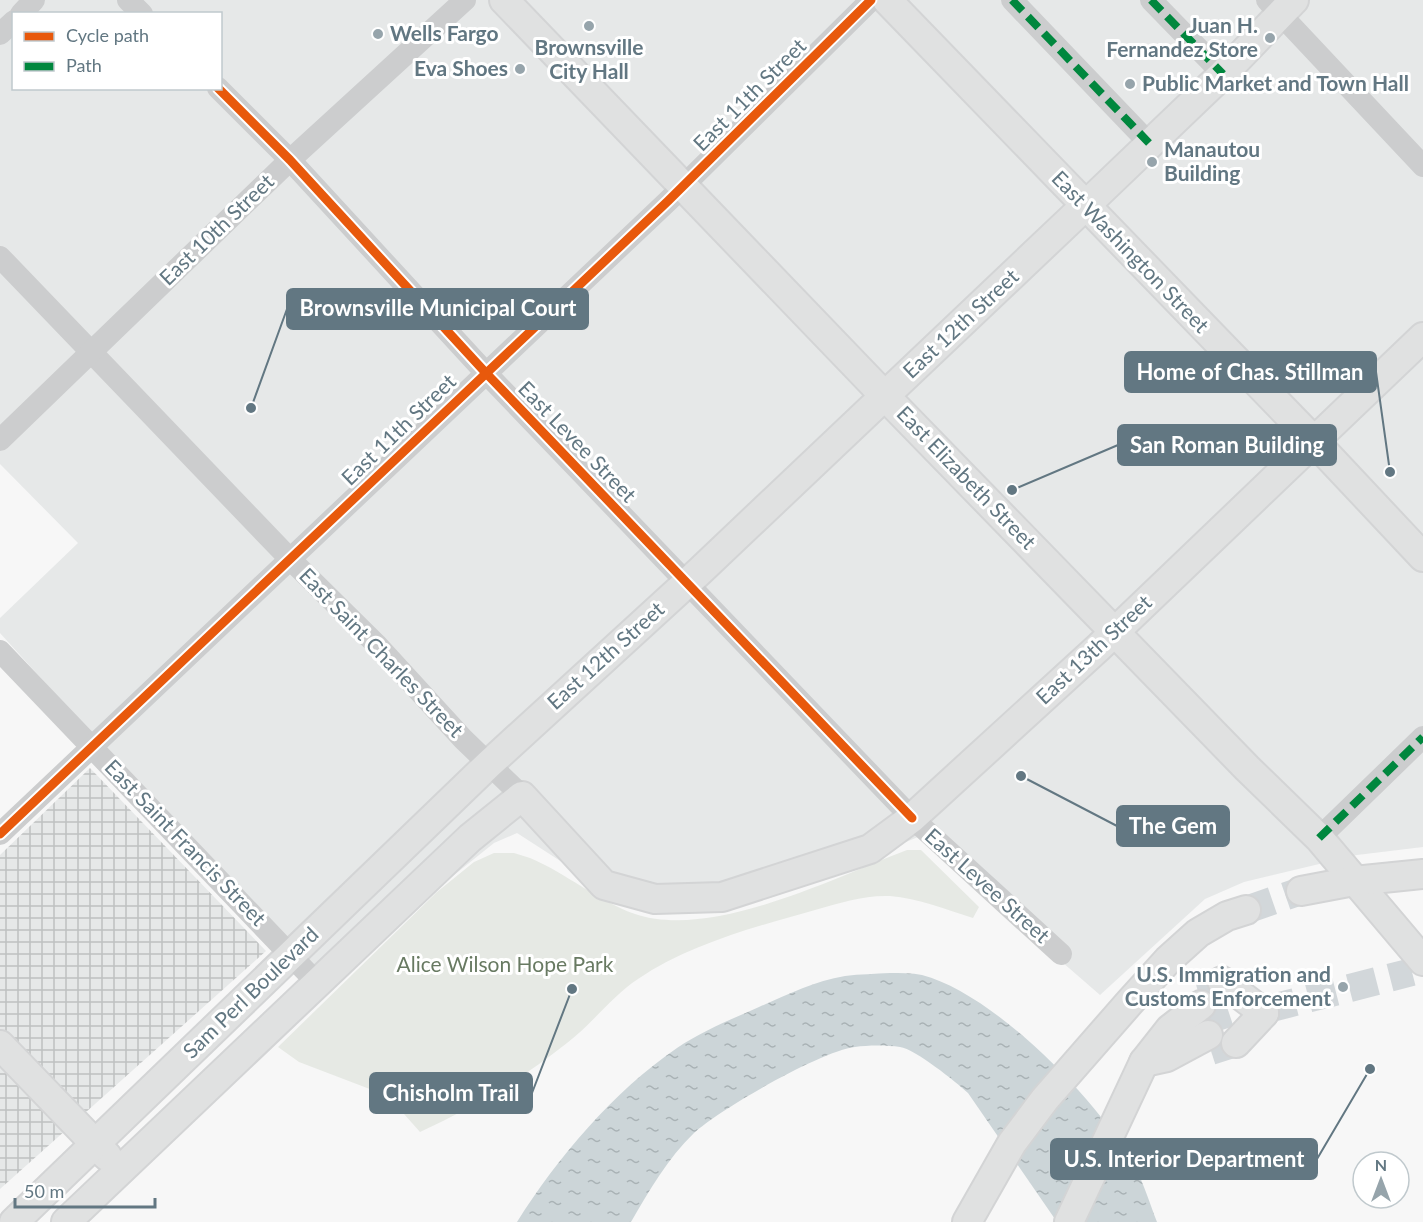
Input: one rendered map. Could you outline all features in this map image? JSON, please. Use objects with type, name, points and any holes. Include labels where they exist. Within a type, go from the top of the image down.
[{"type":"main road","name":"East Elizabeth Street","points":[[504,0],[1115,632],[1318,837],[1354,880],[1419,966]]},
{"type":"main road","name":"East Washington Street","points":[[887,0],[1314,441],[1423,557]]},
{"type":"main road","name":"East 12th Street","points":[[489,764],[687,583],[1223,74],[1281,5]]},
{"type":"main road","name":"East 13th Street","points":[[722,897],[870,849],[912,818],[1115,632],[1423,337]]},
{"type":"main road","name":"Sam Perl Boulevard","points":[[14,1222],[489,764]]},
{"type":"main road","name":"Sam Perl Boulevard","points":[[66,1222],[470,838],[522,796]]},
{"type":"main road","name":"East Saint Charles Street","points":[[522,796],[604,885],[655,899],[722,897]]},
{"type":"main road","points":[[1301,891],[1354,880],[1423,874]]},
{"type":"main road","points":[[967,1222],[1012,1143],[1045,1099],[1120,1012],[1168,960],[1198,933],[1227,916],[1246,910]]},
{"type":"main road","points":[[1069,1222],[1144,1062],[1217,1016],[1266,1011],[1217,1016]]},
{"type":"main road","points":[[0,1045],[121,1170]]},
{"type":"street","points":[[23,12],[34,0]]},
{"type":"street","points":[[128,0],[140,12]]},
{"type":"street","name":"East 10th Street","points":[[0,440],[290,160],[465,0]]},
{"type":"street","name":"East 11th Street","points":[[0,834],[485,372],[683,187],[872,0]]},
{"type":"street","points":[[1011,0],[1149,143]]},
{"type":"street","points":[[1151,0],[1223,74]]},
{"type":"street","points":[[1281,5],[1423,166]]},
{"type":"street","points":[[0,34],[12,23]]},
{"type":"street","name":"East Levee Street","points":[[220,90],[290,160],[485,372],[912,818],[1061,954]]},
{"type":"street","name":"East Saint Charles Street","points":[[0,257],[290,559],[376,644],[463,739],[522,796]]},
{"type":"street","name":"East Saint Francis Street","points":[[0,651],[318,984]]},
{"type":"street","points":[[1318,837],[1423,737]]},
{"type":"shaded area","points":[[0,0],[1423,0],[1423,847],[1357,855],[1244,882],[1205,899],[1100,995],[918,837],[770,898],[665,910],[613,895],[517,833],[494,843],[318,984],[0,633],[0,618],[78,543],[0,464]]},
{"type":"shaded area","points":[[90,768],[266,951],[0,1189],[0,855]]},
{"type":"green space","name":"Alice Wilson Hope Park","points":[[907,850],[921,850],[979,907],[973,918],[911,899],[890,896],[861,898],[769,923],[701,946],[638,979],[576,1035],[514,1081],[459,1113],[420,1132],[388,1096],[299,1062],[278,1047],[437,892],[474,862],[494,853],[514,853],[530,858],[621,908],[635,914],[666,920],[700,919],[735,913],[809,889]]},
{"type":"water","points":[[890,973],[922,975],[951,986],[981,1004],[1043,1054],[1097,1112],[1119,1141],[1135,1167],[1157,1222],[1057,1222],[968,1093],[915,1053],[900,1047],[878,1046],[855,1047],[819,1059],[772,1082],[725,1110],[694,1133],[667,1164],[631,1222],[517,1222],[550,1174],[588,1127],[653,1065],[677,1048],[717,1026],[812,985],[845,976]]},
{"type":"tunnel","points":[[1246,910],[1301,891]]},
{"type":"tunnel","points":[[1268,1009],[1412,972]]},
{"type":"tunnel","points":[[1197,988],[1222,981]]},
{"type":"tunnel","points":[[1205,1021],[1229,1013]]},
{"type":"tunnel","points":[[1211,1051],[1236,1043]]},
{"type":"marked path","points":[[1012,0],[1149,143]]},
{"type":"marked path","points":[[1151,0],[1223,74]]},
{"type":"marked path","points":[[1319,838],[1423,737]]},
{"type":"cycle path","points":[[0,834],[668,201],[871,0]]},
{"type":"cycle path","points":[[220,90],[290,160],[485,372],[912,818]]},
{"type":"place","name":"Brownsville City Hall","points":[[589,26]]},
{"type":"place","name":"Wells Fargo","points":[[378,34]]},
{"type":"place","name":"Juan H. Fernandez Store","points":[[1270,38]]},
{"type":"place","name":"Eva Shoes","points":[[520,69]]},
{"type":"place","name":"Public Market and Town Hall","points":[[1130,84]]},
{"type":"place","name":"Manautou Building","points":[[1152,162]]},
{"type":"place","name":"Brownsville Municipal Court","points":[[251,408]]},
{"type":"place","name":"Home of Chas. Stillman","points":[[1390,472]]},
{"type":"place","name":"San Roman Building","points":[[1012,490]]},
{"type":"place","name":"The Gem","points":[[1021,776]]},
{"type":"place","name":"U.S. Immigration and Customs Enforcement","points":[[1343,987]]},
{"type":"place","name":"Chisholm Trail","points":[[572,989]]},
{"type":"place","name":"U.S. Interior Department","points":[[1370,1069]]}]
